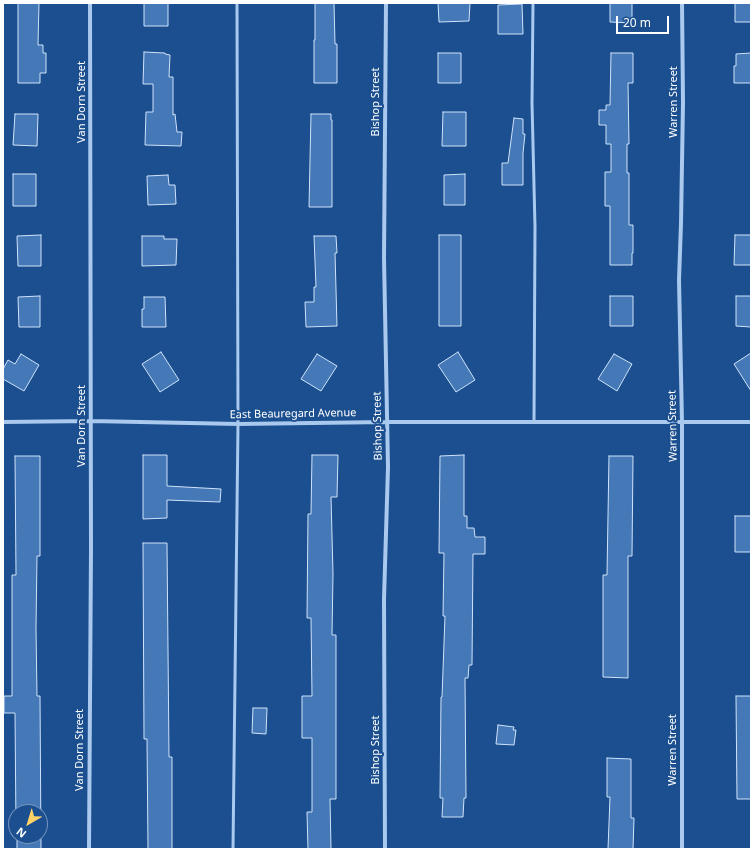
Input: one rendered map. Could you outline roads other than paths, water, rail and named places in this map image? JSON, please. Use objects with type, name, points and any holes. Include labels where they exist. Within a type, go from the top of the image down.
[{"type":"street","name":"Van Dorn Street","points":[[89,849],[91,549],[90,3]]},
{"type":"street","name":"Bishop Street","points":[[385,849],[384,599],[388,467],[384,258],[386,3]]},
{"type":"street","name":"Warren Street","points":[[682,3],[683,103],[679,280],[682,423],[682,849]]},
{"type":"street","name":"East Beauregard Avenue","points":[[3,422],[238,424],[387,422],[751,422]]},
{"type":"lane","points":[[233,849],[238,424],[237,3]]},
{"type":"lane","points":[[533,3],[532,103],[535,227],[534,422]]}]
